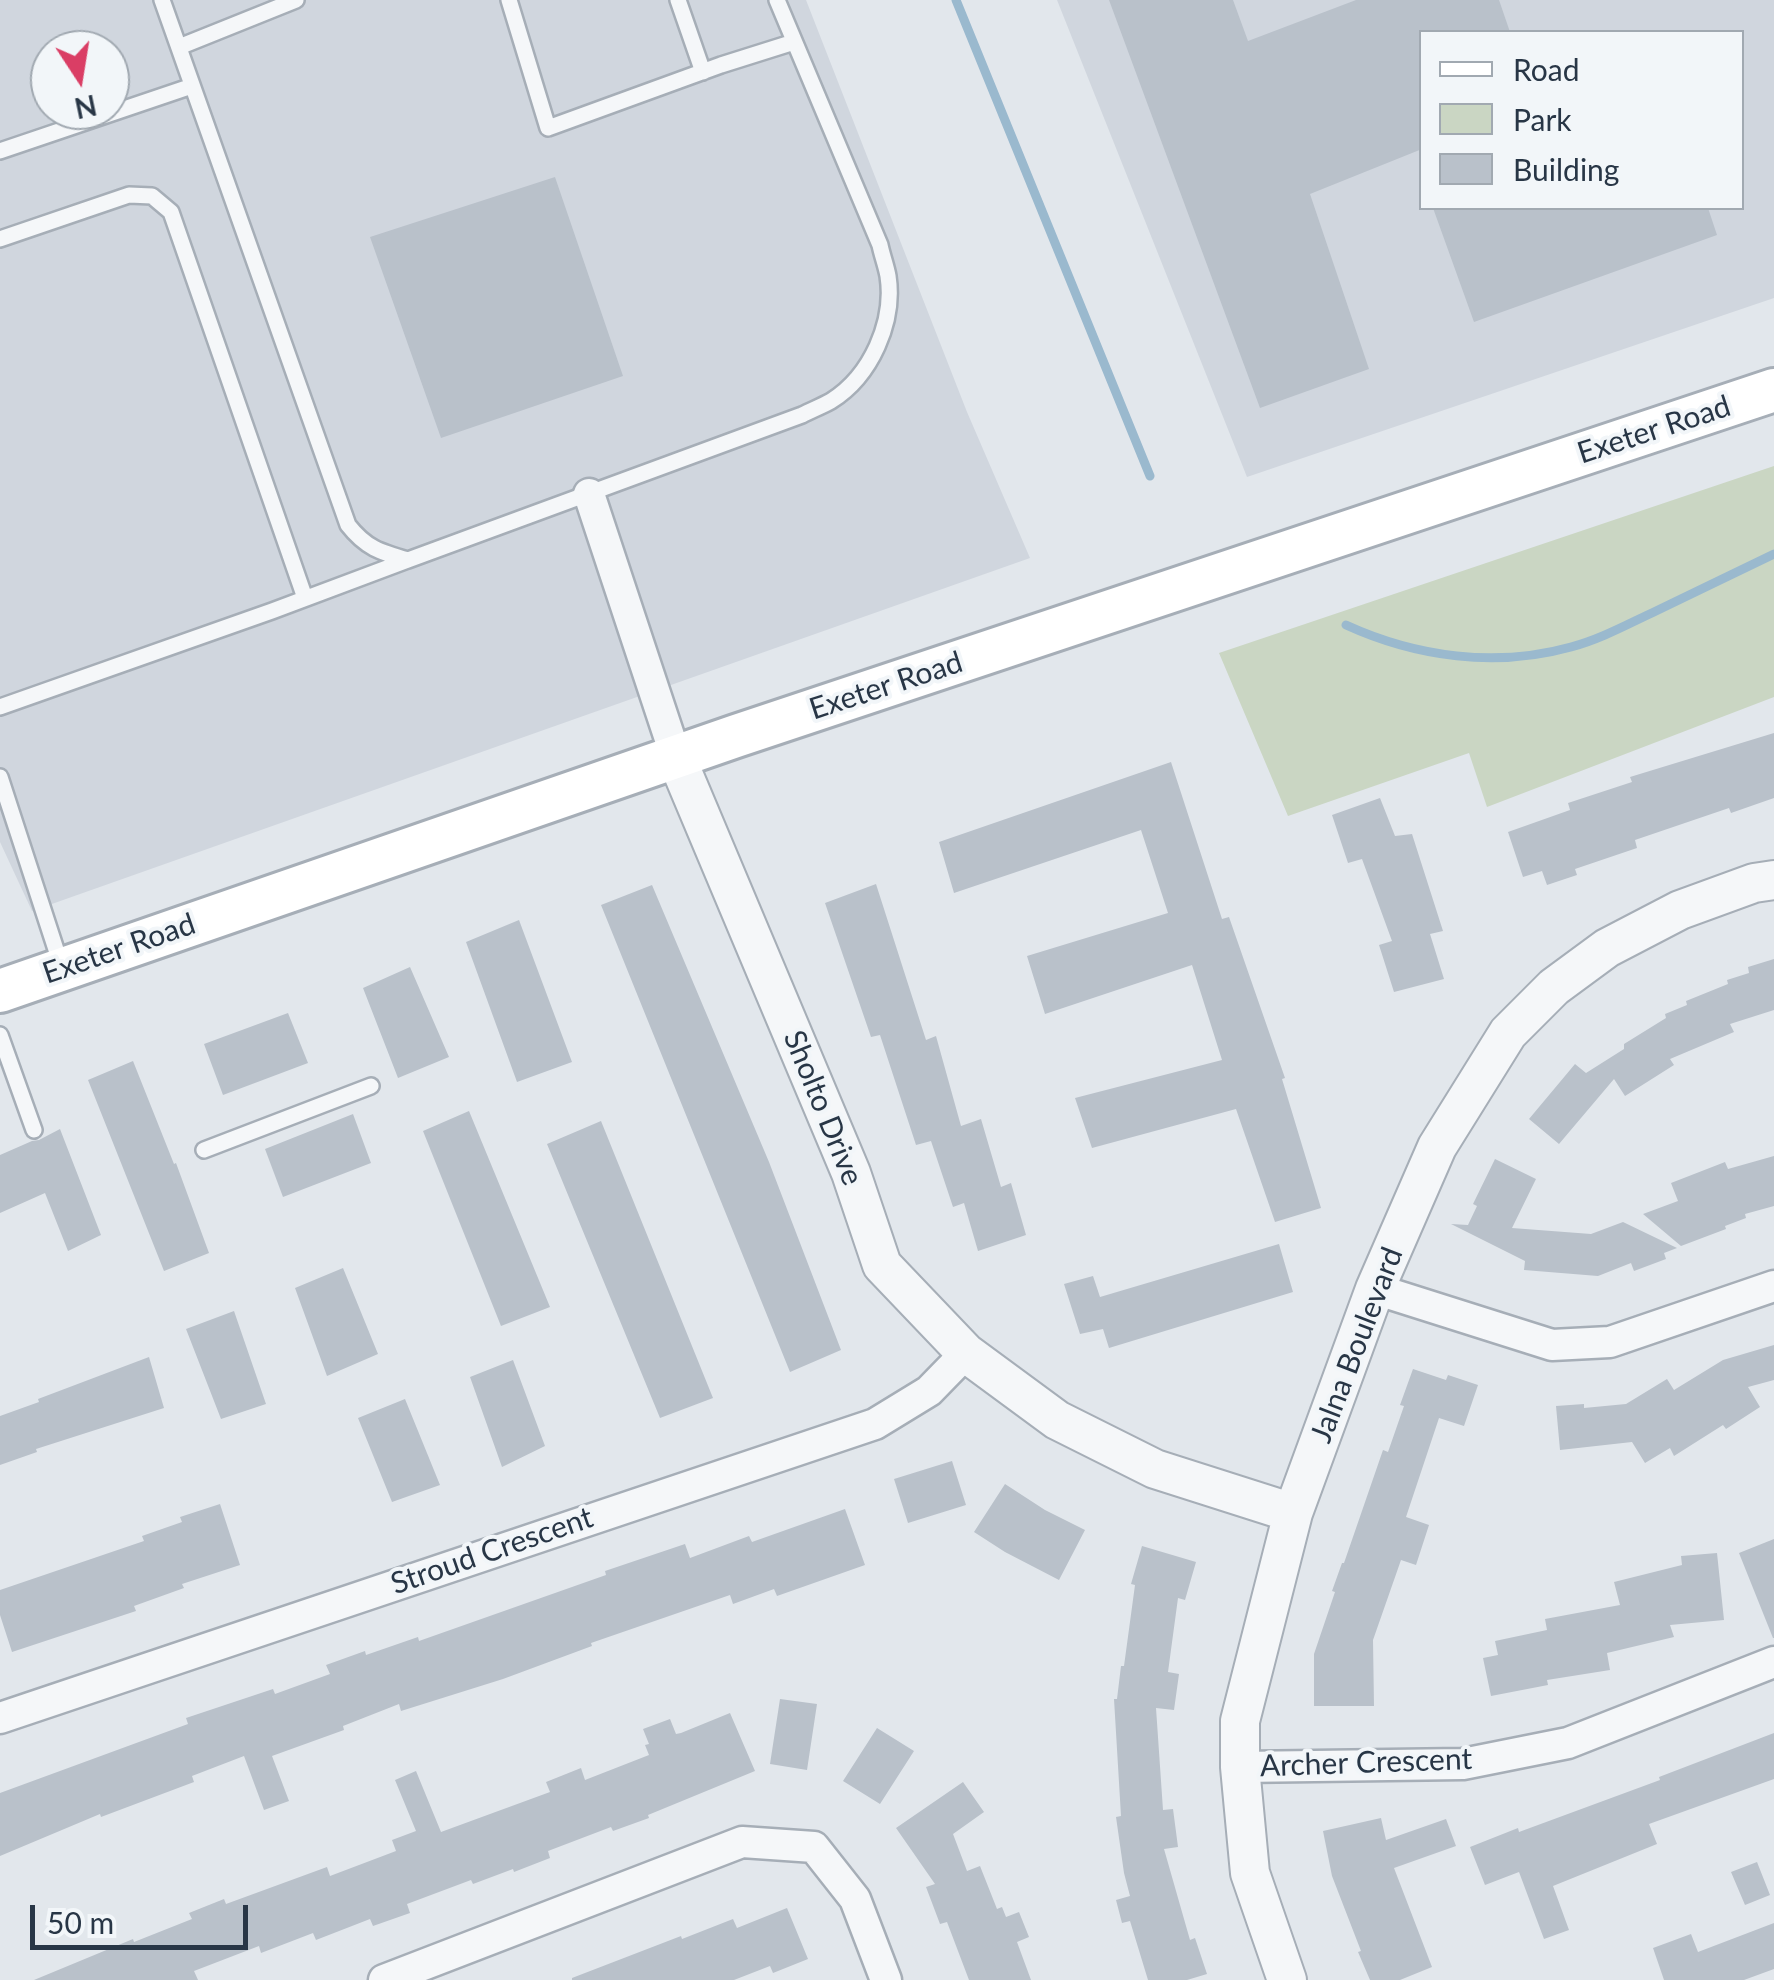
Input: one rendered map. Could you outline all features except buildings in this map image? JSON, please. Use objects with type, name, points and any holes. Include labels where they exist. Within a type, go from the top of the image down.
[{"type":"main road","name":"Exeter Road","points":[[0,991],[676,757],[1774,390]]},
{"type":"street","name":"Sholto Drive","points":[[589,494],[676,757],[851,1173],[882,1264],[966,1352],[1057,1420],[1155,1469],[1293,1513]]},
{"type":"street","name":"Jalna Boulevard","points":[[1287,1980],[1250,1873],[1240,1768],[1240,1721],[1293,1513],[1375,1289],[1436,1147],[1508,1033],[1554,987],[1607,948],[1680,910],[1754,882],[1774,880]]},
{"type":"street","points":[[1375,1289],[1552,1345],[1610,1342],[1774,1286]]},
{"type":"street","name":"Stroud Crescent","points":[[0,1718],[875,1424],[929,1391],[966,1352]]},
{"type":"street","name":"Archer Crescent","points":[[1240,1768],[1463,1764],[1551,1747],[1774,1662]]},
{"type":"street","points":[[384,1980],[742,1842],[814,1847],[855,1899],[886,1980]]},
{"type":"lane","points":[[162,0],[348,525],[358,539],[373,549],[408,560]]},
{"type":"lane","points":[[178,47],[296,0]]},
{"type":"lane","points":[[509,0],[548,128],[794,42]]},
{"type":"lane","points":[[678,0],[703,72]]},
{"type":"lane","points":[[0,706],[589,494],[834,400],[859,376],[878,346],[888,313],[888,278],[880,245],[777,0]]},
{"type":"lane","points":[[0,150],[192,86]]},
{"type":"lane","points":[[0,239],[129,195],[152,196],[171,212],[304,598]]},
{"type":"lane","points":[[0,777],[62,968]]},
{"type":"lane","points":[[0,1035],[34,1130]]},
{"type":"lane","points":[[204,1150],[371,1086]]},
{"type":"shaded area","points":[[0,0],[806,0],[967,412],[1030,558],[32,911],[0,842]]},
{"type":"shaded area","points":[[1057,0],[1774,0],[1774,298],[1247,477]]},
{"type":"green space","points":[[1774,466],[1774,697],[1487,807],[1469,753],[1288,816],[1219,653]]},
{"type":"waterway","points":[[956,0],[1150,476]]},
{"type":"waterway","points":[[1346,625],[1428,652],[1485,658],[1543,653],[1604,636],[1774,554]]}]
